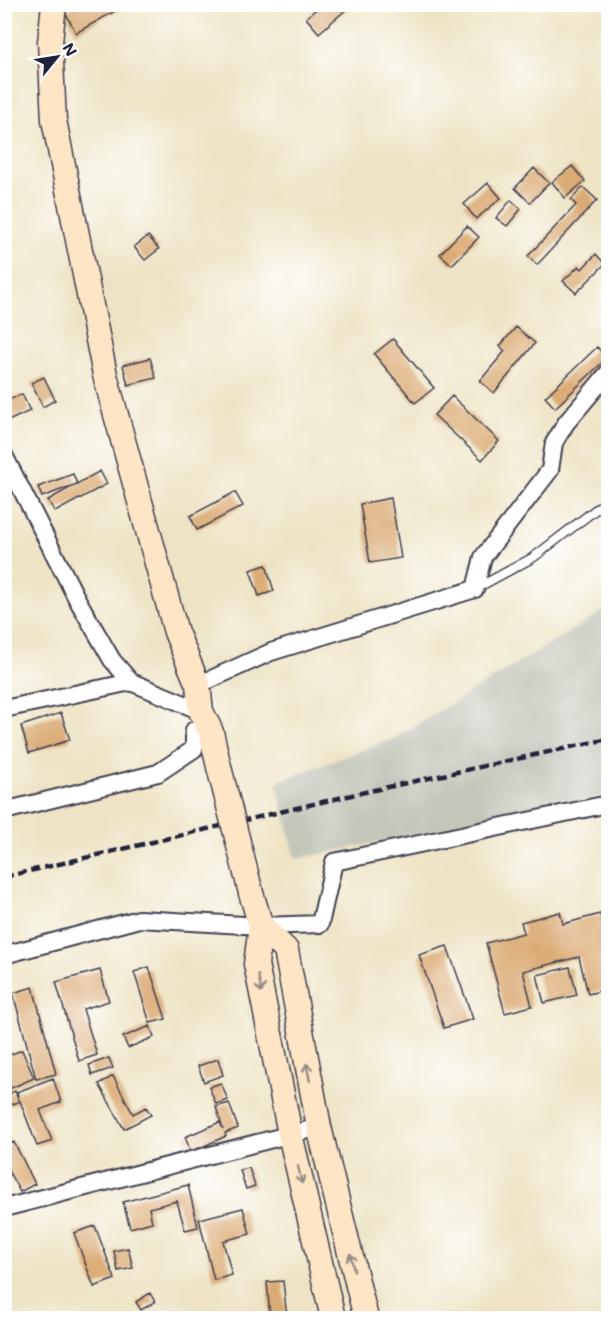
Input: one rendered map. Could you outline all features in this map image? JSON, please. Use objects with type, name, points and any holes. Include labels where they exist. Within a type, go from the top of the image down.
[{"type":"street","points":[[54,4],[50,42],[54,120],[105,375],[176,632],[198,685],[261,926],[256,964],[290,1134],[333,1318]]},
{"type":"street","points":[[198,685],[271,652],[475,589],[483,557],[550,470],[554,443],[566,423],[609,373]]},
{"type":"street","points":[[7,466],[112,660],[131,682],[206,721]]},
{"type":"street","points":[[4,709],[131,682]]},
{"type":"street","points":[[4,811],[158,773],[194,749],[194,730],[206,721]]},
{"type":"street","points":[[4,955],[138,919],[261,926],[320,924],[334,862],[609,804]]},
{"type":"street","points":[[261,926],[286,950],[319,1127],[366,1318]]},
{"type":"street","points":[[4,1208],[319,1127]]},
{"type":"lane","points":[[475,589],[534,557],[609,500]]},
{"type":"shaded area","points":[[608,608],[608,796],[296,859],[276,782],[395,738]]},
{"type":"building","points":[[78,4],[114,4],[117,10],[76,33],[65,12]]},
{"type":"building","points":[[322,4],[345,4],[348,8],[319,33],[306,18]]},
{"type":"building","points":[[572,166],[585,181],[565,198],[552,182]]},
{"type":"building","points":[[534,168],[549,183],[530,203],[515,188]]},
{"type":"building","points":[[488,183],[501,198],[476,219],[464,204]]},
{"type":"building","points":[[583,187],[597,200],[537,265],[528,256],[576,205],[571,200]]},
{"type":"building","points":[[511,200],[521,209],[507,226],[496,218]]},
{"type":"building","points":[[467,226],[479,237],[452,265],[440,254]]},
{"type":"building","points":[[148,236],[159,249],[145,260],[134,247]]},
{"type":"building","points":[[596,254],[605,264],[576,293],[563,281],[579,266],[582,269]]},
{"type":"building","points":[[516,327],[535,343],[494,393],[480,381],[505,351],[500,346]]},
{"type":"building","points":[[393,339],[434,388],[415,403],[374,354]]},
{"type":"building","points":[[597,347],[607,358],[555,408],[545,397]]},
{"type":"building","points":[[150,358],[156,378],[128,385],[123,365]]},
{"type":"building","points":[[44,377],[55,400],[43,407],[31,383]]},
{"type":"building","points":[[22,394],[30,411],[4,423],[4,402]]},
{"type":"building","points":[[452,396],[499,441],[482,460],[434,415]]},
{"type":"building","points":[[100,471],[107,484],[55,512],[48,500]]},
{"type":"building","points":[[73,474],[77,484],[42,497],[38,487]]},
{"type":"building","points":[[235,492],[243,506],[197,530],[190,516]]},
{"type":"building","points":[[391,498],[401,558],[370,563],[360,504]]},
{"type":"building","points":[[266,565],[274,591],[259,596],[250,570]]},
{"type":"building","points":[[61,713],[70,740],[29,753],[21,726]]},
{"type":"building","points":[[560,912],[563,924],[600,914],[608,947],[608,989],[588,994],[579,957],[523,971],[532,1006],[505,1013],[486,943],[524,933],[521,922]]},
{"type":"building","points":[[447,946],[473,1019],[444,1028],[419,955]]},
{"type":"building","points":[[149,967],[166,1019],[150,1023],[134,972]]},
{"type":"building","points":[[570,967],[577,995],[544,1003],[537,975]]},
{"type":"building","points":[[100,970],[109,1001],[83,1009],[97,1055],[79,1061],[56,982]]},
{"type":"building","points":[[33,987],[56,1074],[36,1079],[13,993]]},
{"type":"building","points":[[150,1026],[154,1037],[128,1048],[123,1037]]},
{"type":"building","points":[[22,1050],[34,1078],[4,1091],[4,1057]]},
{"type":"building","points":[[109,1058],[113,1068],[92,1075],[89,1065]]},
{"type":"building","points":[[218,1059],[223,1075],[204,1082],[198,1066]]},
{"type":"building","points":[[113,1076],[133,1114],[146,1107],[151,1115],[124,1129],[99,1084]]},
{"type":"building","points":[[53,1078],[61,1102],[40,1110],[52,1141],[37,1146],[20,1101],[4,1108],[4,1096],[15,1091],[19,1100],[17,1092]]},
{"type":"building","points":[[221,1083],[228,1100],[216,1104],[209,1087]]},
{"type":"building","points":[[229,1103],[238,1128],[191,1152],[185,1137],[220,1122],[223,1129],[216,1107]]},
{"type":"building","points":[[14,1142],[35,1184],[20,1192],[4,1163],[4,1147]]},
{"type":"building","points":[[249,1168],[255,1186],[246,1189],[240,1170]]},
{"type":"building","points":[[188,1185],[198,1227],[185,1230],[177,1201],[149,1208],[152,1222],[130,1228],[123,1202]]},
{"type":"building","points":[[243,1208],[250,1234],[223,1241],[232,1275],[214,1280],[199,1219]]},
{"type":"building","points":[[95,1226],[115,1279],[94,1287],[74,1233]]},
{"type":"building","points":[[128,1248],[133,1268],[118,1271],[114,1251]]},
{"type":"building","points":[[283,1281],[287,1318],[270,1318],[267,1282]]},
{"type":"building","points":[[150,1293],[155,1302],[141,1310],[136,1302]]},
{"type":"railway","points":[[4,877],[356,794],[608,739]]}]
